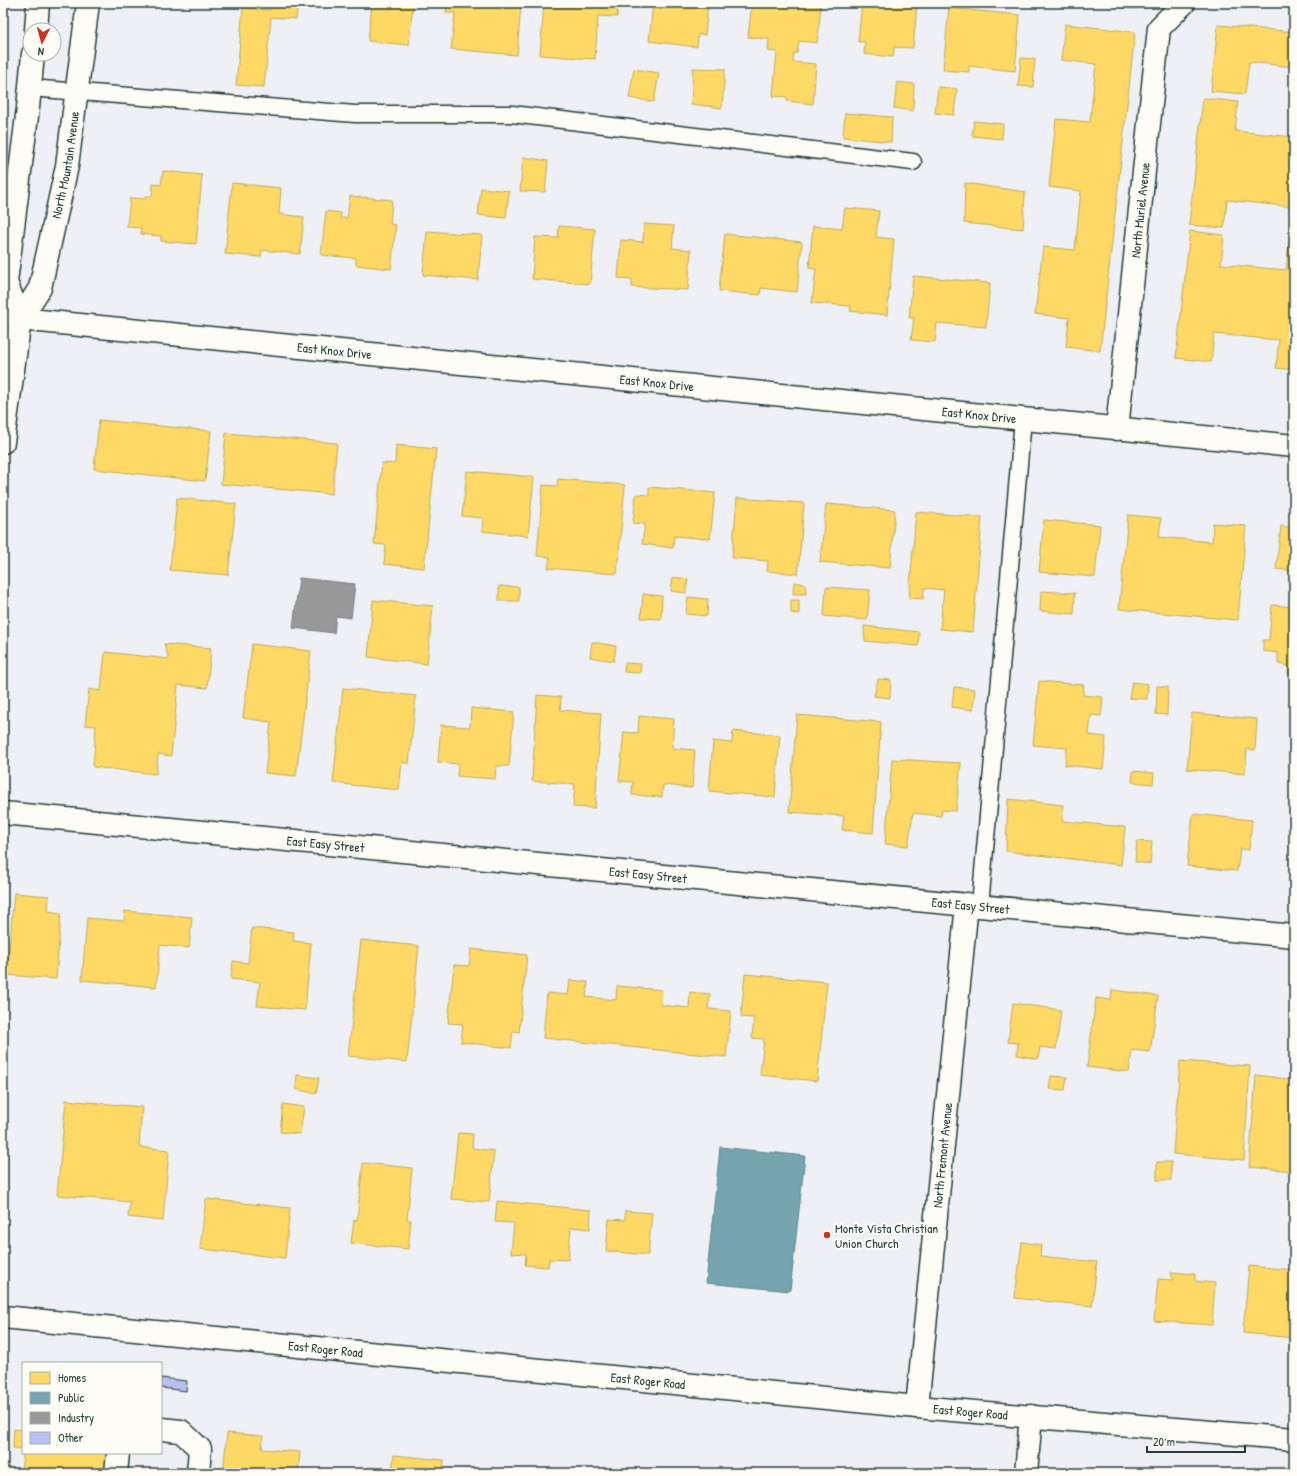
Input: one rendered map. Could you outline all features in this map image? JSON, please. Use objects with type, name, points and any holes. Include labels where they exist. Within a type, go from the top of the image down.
[{"type":"street","points":[[37,22],[38,3]]},
{"type":"street","name":"North Mountain Avenue","points":[[11,318],[40,288],[67,166],[88,3]]},
{"type":"street","name":"North Muriel Avenue","points":[[1117,428],[1159,28],[1184,3]]},
{"type":"street","name":"North Mountain Avenue","points":[[3,442],[11,318],[6,282],[32,62]]},
{"type":"street","name":"East Knox Drive","points":[[11,318],[1294,446]]},
{"type":"street","name":"East Easy Street","points":[[3,813],[1294,936]]},
{"type":"street","name":"North Fremont Avenue","points":[[917,1406],[974,905]]},
{"type":"street","name":"East Roger Road","points":[[3,1317],[917,1406],[1294,1440]]},
{"type":"street","points":[[1026,1473],[1031,1416]]},
{"type":"street","points":[[162,1429],[181,1431],[200,1450],[198,1473]]},
{"type":"street","points":[[116,1473],[118,1454]]},
{"type":"lane","points":[[30,88],[355,114],[512,114],[913,162]]},
{"type":"lane","points":[[974,905],[1023,419]]},
{"type":"green space","points":[[1105,3],[1161,3],[1154,6],[1133,9]]},
{"type":"building: Homes","points":[[270,3],[298,3],[296,19],[271,17],[264,87],[236,85],[243,8],[270,10]]},
{"type":"building: Homes","points":[[372,3],[413,3],[409,45],[368,41]]},
{"type":"building: Homes","points":[[447,3],[521,3],[517,55],[451,49],[455,13],[446,13]]},
{"type":"building: Homes","points":[[544,3],[618,3],[617,17],[598,16],[595,59],[540,55]]},
{"type":"building: Homes","points":[[653,3],[708,3],[705,35],[698,34],[697,47],[649,41]]},
{"type":"building: Homes","points":[[752,3],[797,3],[821,6],[817,43],[799,41],[797,53],[794,53],[793,62],[816,64],[813,104],[787,101],[787,97],[773,96],[777,52],[768,51],[769,39],[748,37]]},
{"type":"building: Homes","points":[[862,3],[917,4],[913,48],[894,47],[893,57],[864,54],[865,42],[858,42]]},
{"type":"building: Homes","points":[[949,8],[1020,15],[1015,71],[969,66],[969,72],[943,70]]},
{"type":"building: Homes","points":[[1065,24],[1135,32],[1100,351],[1066,347],[1069,318],[1035,314],[1043,247],[1075,250],[1081,191],[1049,187],[1056,119],[1090,122],[1096,64],[1061,60]]},
{"type":"building: Homes","points":[[1218,25],[1294,32],[1294,67],[1249,62],[1245,94],[1211,91]]},
{"type":"building: Homes","points":[[1021,58],[1035,59],[1033,87],[1018,86]]},
{"type":"building: Homes","points":[[693,68],[725,69],[722,108],[691,104]]},
{"type":"building: Homes","points":[[634,69],[659,73],[654,102],[629,98]]},
{"type":"building: Homes","points":[[897,82],[914,84],[913,111],[894,108]]},
{"type":"building: Homes","points":[[938,87],[957,89],[954,115],[935,113]]},
{"type":"building: Homes","points":[[1203,98],[1238,102],[1235,131],[1294,137],[1294,235],[1290,235],[1293,207],[1227,200],[1224,228],[1189,225]]},
{"type":"building: Homes","points":[[845,113],[892,117],[891,142],[843,137]]},
{"type":"building: Homes","points":[[974,121],[1003,124],[1002,139],[972,136]]},
{"type":"building: Homes","points":[[523,157],[548,161],[545,192],[520,191]]},
{"type":"building: Homes","points":[[163,171],[202,175],[196,244],[161,241],[161,236],[141,234],[141,228],[127,227],[130,198],[145,199],[145,196],[152,196],[153,184],[161,185]]},
{"type":"building: Homes","points":[[232,183],[281,188],[279,214],[304,217],[300,254],[262,250],[261,257],[225,254]]},
{"type":"building: Homes","points":[[965,183],[1025,192],[1023,229],[964,223]]},
{"type":"building: Homes","points":[[481,188],[509,191],[506,218],[478,215]]},
{"type":"building: Homes","points":[[350,196],[392,200],[390,224],[396,225],[391,269],[356,265],[356,258],[321,255],[326,211],[341,213],[340,218],[347,218]]},
{"type":"building: Homes","points":[[845,208],[879,211],[876,237],[894,239],[887,315],[850,311],[851,306],[812,303],[816,269],[809,268],[813,226],[842,229]]},
{"type":"building: Homes","points":[[644,224],[674,226],[672,248],[691,250],[688,290],[632,287],[632,279],[618,278],[621,240],[643,242]]},
{"type":"building: Homes","points":[[559,226],[595,229],[590,284],[532,279],[535,237],[558,238]]},
{"type":"building: Homes","points":[[427,231],[482,235],[478,280],[423,275]]},
{"type":"building: Homes","points":[[1190,231],[1224,235],[1221,264],[1286,270],[1289,242],[1294,243],[1294,370],[1276,368],[1279,340],[1214,334],[1211,362],[1176,358]]},
{"type":"building: Homes","points":[[725,234],[802,242],[797,292],[761,288],[760,295],[719,291]]},
{"type":"building: Homes","points":[[913,276],[990,283],[986,327],[937,323],[935,342],[911,340],[914,318],[909,318]]},
{"type":"building: Homes","points":[[99,420],[211,431],[205,481],[94,469]]},
{"type":"building: Homes","points":[[226,433],[337,443],[332,494],[221,484]]},
{"type":"building: Homes","points":[[396,445],[436,449],[424,568],[384,564],[386,545],[374,544],[382,463],[395,464]]},
{"type":"building: Homes","points":[[467,471],[534,477],[528,536],[482,531],[483,518],[462,516]]},
{"type":"building: Homes","points":[[558,479],[625,485],[617,574],[548,568],[550,557],[537,556],[543,485],[557,486]]},
{"type":"building: Homes","points":[[649,487],[715,493],[710,539],[674,536],[673,548],[642,544],[645,524],[633,523],[636,494],[649,495]]},
{"type":"building: Homes","points":[[177,498],[236,504],[228,575],[170,570]]},
{"type":"building: Homes","points":[[737,498],[804,503],[798,574],[767,571],[768,561],[732,558]]},
{"type":"building: Homes","points":[[826,504],[895,510],[890,568],[820,562]]},
{"type":"building: Homes","points":[[916,512],[982,517],[973,632],[940,629],[944,590],[924,588],[923,599],[909,598]]},
{"type":"building: Homes","points":[[1128,515],[1161,518],[1159,537],[1212,542],[1213,523],[1246,526],[1238,620],[1119,609]]},
{"type":"building: Homes","points":[[1044,520],[1100,525],[1095,577],[1039,572]]},
{"type":"building: Homes","points":[[1281,526],[1294,528],[1294,571],[1276,569]]},
{"type":"building: Homes","points":[[673,577],[688,579],[686,593],[671,591]]},
{"type":"building: Homes","points":[[794,582],[805,584],[806,594],[793,594]]},
{"type":"building: Homes","points":[[499,586],[519,587],[519,601],[499,601]]},
{"type":"building: Homes","points":[[826,587],[870,590],[867,620],[824,616]]},
{"type":"building: Homes","points":[[1041,591],[1075,593],[1074,614],[1040,611]]},
{"type":"building: Homes","points":[[643,594],[662,596],[661,619],[641,618]]},
{"type":"building: Homes","points":[[688,597],[708,599],[707,616],[686,614]]},
{"type":"building: Homes","points":[[373,600],[433,606],[427,664],[368,657]]},
{"type":"building: Homes","points":[[791,600],[799,600],[799,614],[791,613]]},
{"type":"building: Homes","points":[[1272,605],[1294,607],[1294,674],[1288,674],[1289,666],[1278,664],[1278,653],[1263,651],[1263,640],[1269,640]]},
{"type":"building: Homes","points":[[864,626],[919,632],[918,646],[865,641]]},
{"type":"building: Homes","points":[[592,642],[616,646],[614,661],[590,657]]},
{"type":"building: Homes","points":[[164,644],[211,648],[207,688],[178,685],[171,756],[158,754],[156,774],[93,767],[96,726],[85,725],[89,689],[101,691],[105,652],[169,659]]},
{"type":"building: Homes","points":[[252,644],[311,651],[296,776],[265,773],[271,722],[243,718]]},
{"type":"building: Homes","points":[[625,663],[641,664],[640,673],[624,672]]},
{"type":"building: Homes","points":[[878,679],[891,680],[890,698],[874,696]]},
{"type":"building: Homes","points":[[1039,681],[1084,685],[1083,695],[1103,697],[1101,716],[1091,715],[1089,735],[1106,737],[1103,769],[1065,765],[1067,748],[1033,745]]},
{"type":"building: Homes","points":[[1132,682],[1148,684],[1147,699],[1129,698]]},
{"type":"building: Homes","points":[[1157,686],[1168,687],[1167,715],[1156,714]]},
{"type":"building: Homes","points":[[954,687],[975,689],[973,710],[952,707]]},
{"type":"building: Homes","points":[[343,688],[416,696],[409,764],[402,762],[399,790],[333,783]]},
{"type":"building: Homes","points":[[537,695],[561,697],[560,710],[601,713],[595,808],[573,807],[575,784],[532,781]]},
{"type":"building: Homes","points":[[471,708],[514,712],[509,766],[496,766],[495,779],[457,776],[458,764],[438,762],[441,725],[470,727]]},
{"type":"building: Homes","points":[[1192,713],[1257,719],[1255,750],[1247,749],[1245,774],[1187,769]]},
{"type":"building: Homes","points":[[797,715],[881,722],[873,833],[842,830],[844,816],[789,812]]},
{"type":"building: Homes","points":[[639,716],[674,719],[672,748],[695,750],[692,788],[663,785],[662,797],[632,795],[633,782],[619,781],[624,732],[638,733]]},
{"type":"building: Homes","points":[[733,731],[780,735],[775,797],[709,791],[713,741],[732,743]]},
{"type":"building: Homes","points":[[892,759],[961,763],[956,811],[942,810],[941,816],[913,813],[908,846],[885,844]]},
{"type":"building: Homes","points":[[1133,771],[1154,773],[1153,784],[1132,782]]},
{"type":"building: Homes","points":[[1008,799],[1063,805],[1062,821],[1125,827],[1121,865],[1006,851]]},
{"type":"building: Homes","points":[[1193,814],[1252,820],[1249,850],[1240,849],[1237,871],[1187,866]]},
{"type":"building: Homes","points":[[1137,841],[1152,842],[1150,864],[1135,862]]},
{"type":"building: Homes","points":[[14,893],[49,896],[48,911],[61,913],[56,979],[7,975]]},
{"type":"building: Homes","points":[[125,911],[192,917],[189,948],[160,945],[156,987],[82,980],[87,918],[124,921]]},
{"type":"building: Homes","points":[[252,928],[294,932],[293,941],[311,943],[305,1010],[257,1006],[260,982],[231,979],[233,961],[248,963]]},
{"type":"building: Homes","points":[[361,940],[419,946],[407,1062],[348,1056]]},
{"type":"building: Homes","points":[[471,949],[527,955],[519,1032],[513,1031],[511,1048],[461,1042],[463,1024],[448,1023],[454,965],[469,966]]},
{"type":"building: Homes","points":[[745,974],[827,982],[817,1081],[760,1075],[764,1039],[752,1038],[754,1018],[741,1017]]},
{"type":"building: Homes","points":[[570,980],[588,982],[586,997],[616,1000],[617,986],[662,990],[661,1005],[689,1008],[690,992],[710,994],[708,1009],[731,1011],[726,1057],[543,1038],[547,993],[568,995]]},
{"type":"building: Homes","points":[[1112,990],[1158,996],[1150,1052],[1132,1050],[1129,1072],[1087,1067],[1096,998],[1111,1000]]},
{"type":"building: Homes","points":[[1013,1003],[1061,1010],[1056,1049],[1040,1047],[1038,1059],[1017,1055],[1018,1043],[1008,1042]]},
{"type":"building: Homes","points":[[1180,1061],[1250,1066],[1244,1160],[1173,1154]]},
{"type":"building: Homes","points":[[297,1075],[319,1078],[316,1094],[296,1089]]},
{"type":"building: Homes","points":[[1256,1075],[1294,1080],[1294,1171],[1249,1167]]},
{"type":"building: Homes","points":[[1051,1076],[1067,1077],[1065,1090],[1049,1089]]},
{"type":"building: Homes","points":[[66,1100],[142,1107],[139,1147],[169,1150],[163,1221],[128,1217],[130,1202],[57,1195]]},
{"type":"building: Homes","points":[[283,1104],[304,1107],[300,1134],[280,1132]]},
{"type":"building: Homes","points":[[458,1133],[473,1134],[472,1148],[494,1151],[489,1202],[451,1199]]},
{"type":"building: Homes","points":[[1157,1162],[1171,1162],[1171,1180],[1157,1180]]},
{"type":"building: Homes","points":[[363,1163],[412,1168],[407,1220],[411,1220],[408,1249],[351,1243],[354,1220],[357,1220]]},
{"type":"building: Homes","points":[[206,1199],[290,1208],[285,1258],[200,1249]]},
{"type":"building: Homes","points":[[497,1201],[591,1210],[590,1229],[571,1227],[568,1260],[549,1259],[548,1267],[525,1265],[526,1254],[511,1253],[514,1223],[495,1222]]},
{"type":"building: Homes","points":[[625,1211],[652,1213],[648,1255],[606,1251],[609,1219],[625,1220]]},
{"type":"building: Homes","points":[[1022,1242],[1041,1245],[1040,1256],[1097,1262],[1092,1306],[1015,1298]]},
{"type":"building: Homes","points":[[1249,1266],[1294,1270],[1294,1338],[1243,1333]]},
{"type":"building: Homes","points":[[1171,1272],[1195,1274],[1195,1281],[1215,1283],[1212,1325],[1154,1321],[1158,1279],[1173,1280]]},
{"type":"building: Homes","points":[[14,1429],[22,1430],[22,1449],[13,1448]]},
{"type":"building: Homes","points":[[227,1433],[263,1436],[262,1449],[300,1452],[298,1473],[223,1473]]},
{"type":"building: Homes","points":[[23,1454],[108,1454],[106,1473],[21,1473]]},
{"type":"building: Homes","points":[[394,1455],[444,1460],[443,1473],[368,1473],[368,1467],[392,1469]]},
{"type":"building: Public","points":[[720,1147],[805,1156],[790,1291],[706,1283]]},
{"type":"building: Industry","points":[[299,578],[355,584],[351,618],[336,616],[334,633],[293,628]]},
{"type":"building: Other","points":[[162,1378],[187,1381],[186,1391],[162,1388]]},
{"type":"place","name":"Monte Vista Christian Union Church","points":[[827,1235]]}]
